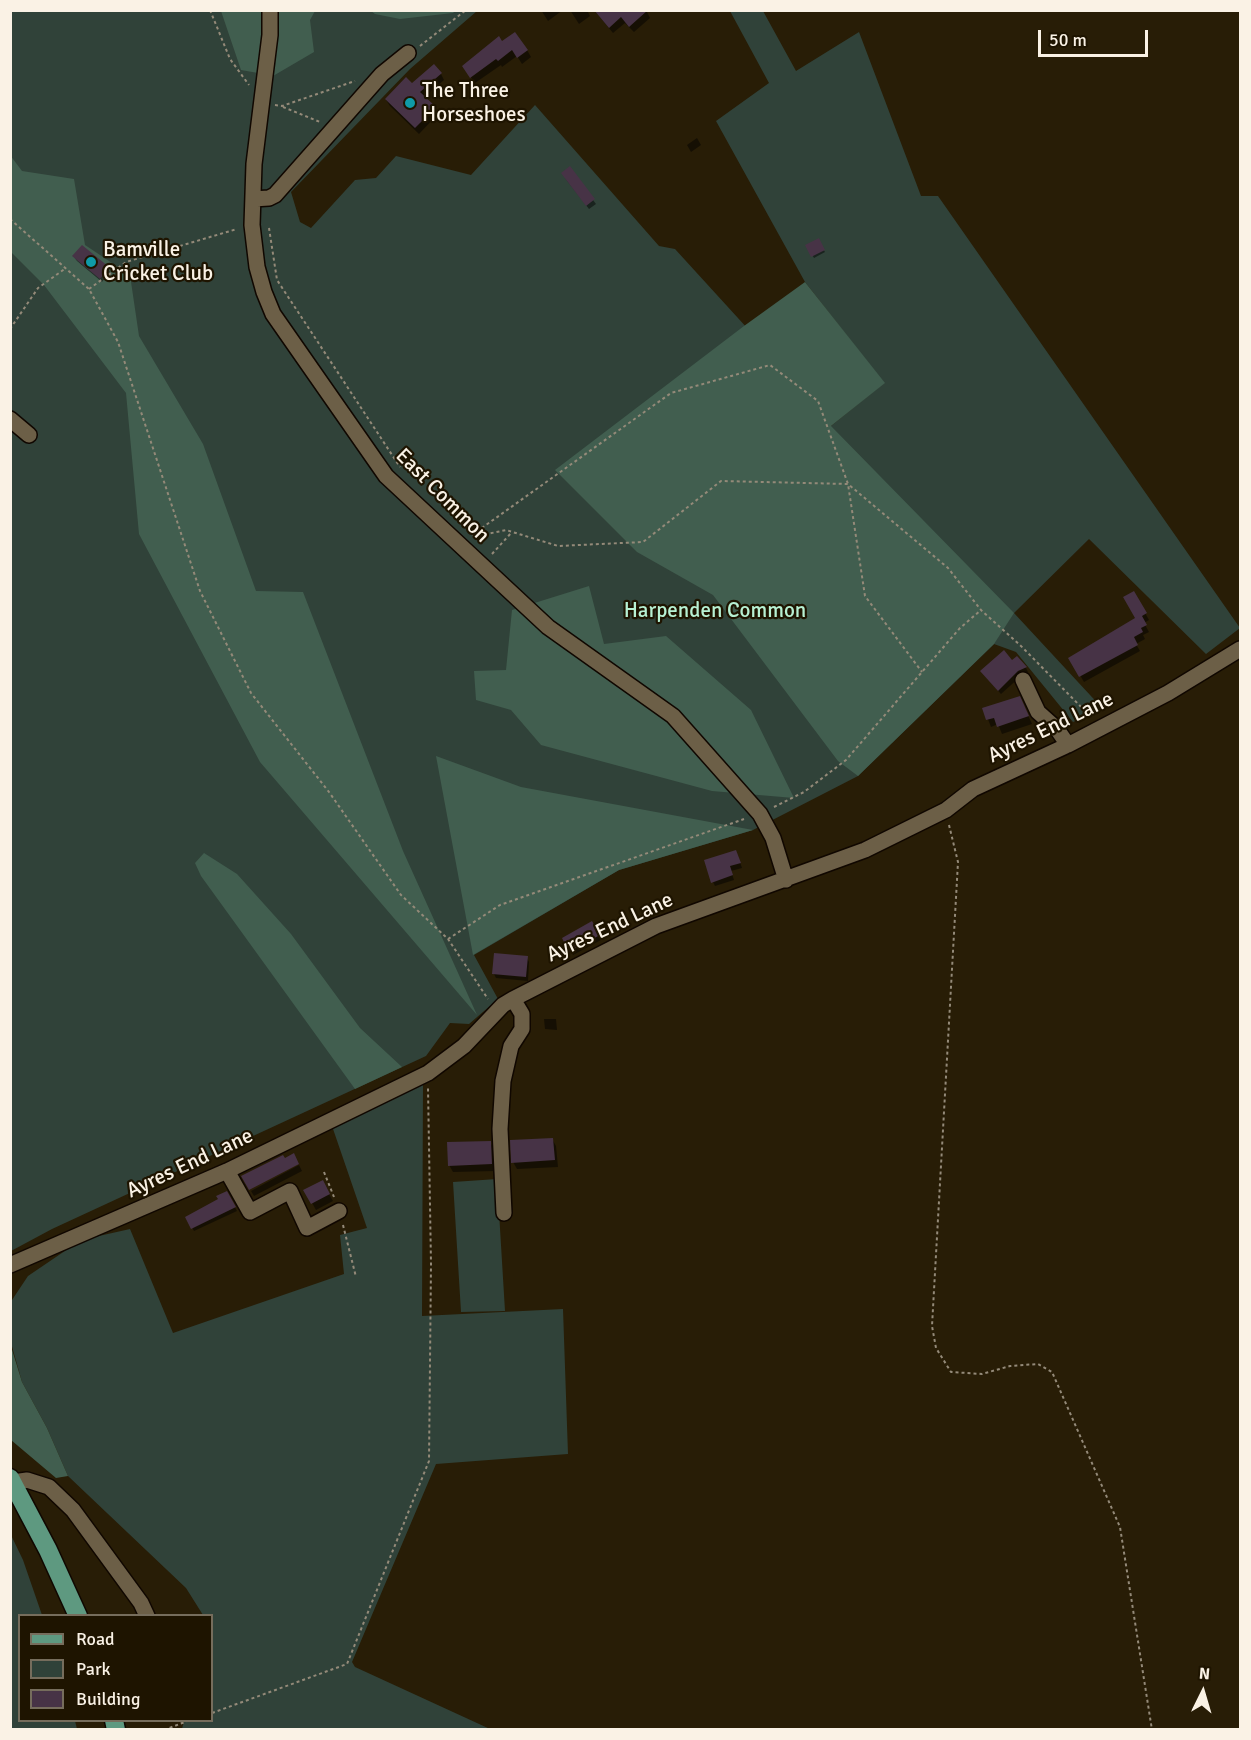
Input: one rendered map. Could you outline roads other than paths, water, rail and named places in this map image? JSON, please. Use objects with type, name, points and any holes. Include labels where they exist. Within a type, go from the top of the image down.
[{"type":"main road","points":[[12,1480],[77,1614]]},
{"type":"street","name":"East Common","points":[[270,10],[270,34],[254,164],[252,225],[257,267],[273,314],[386,476],[548,627],[673,716],[760,814],[773,838],[786,880]]},
{"type":"street","points":[[253,199],[269,198],[274,195],[382,74],[408,53]]},
{"type":"street","points":[[10,419],[29,435]]},
{"type":"street","name":"Ayres End Lane","points":[[10,1265],[227,1171],[428,1072],[464,1046],[503,1005],[513,999],[656,926],[864,850],[946,810],[973,789],[1101,729],[1168,693],[1240,649]]},
{"type":"street","points":[[1023,680],[1038,712],[1057,729],[1068,745]]},
{"type":"street","points":[[504,1213],[500,1129],[503,1081],[511,1046],[522,1029],[522,1014],[513,999]]},
{"type":"street","points":[[227,1171],[250,1212],[290,1191],[308,1228],[339,1211]]},
{"type":"street","points":[[12,1480],[27,1480],[49,1487],[73,1510],[141,1603],[146,1614]]},
{"type":"place","name":"The Three Horseshoes","points":[[410,103]]},
{"type":"place","name":"Bamville Cricket Club","points":[[91,262]]},
{"type":"park label","name":"Harpenden Common","points":[[715,611]]}]
